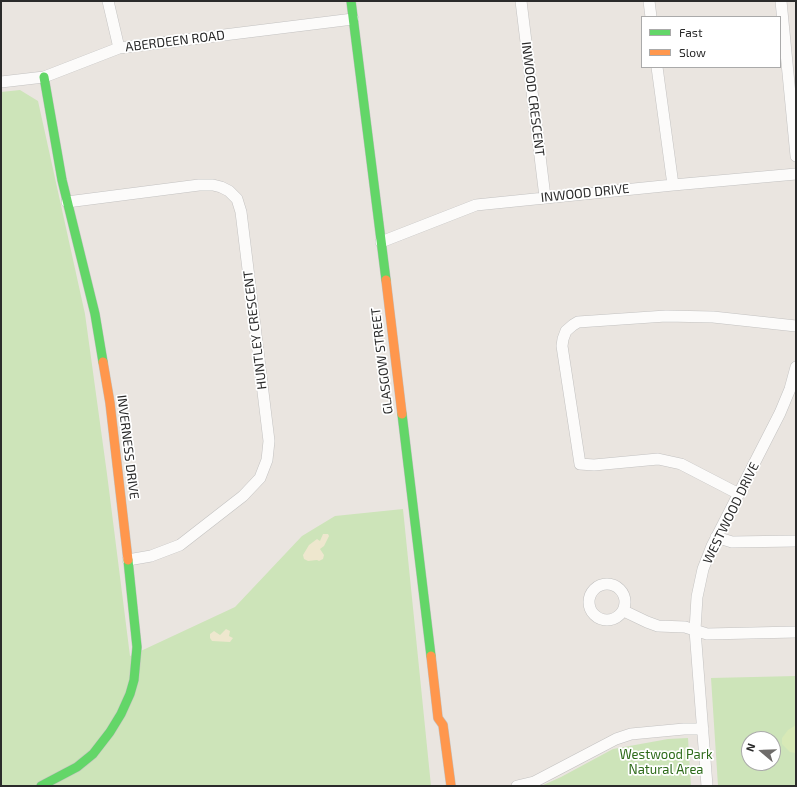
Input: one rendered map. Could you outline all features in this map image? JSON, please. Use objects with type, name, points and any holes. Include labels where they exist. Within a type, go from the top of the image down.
[{"type":"street","points":[[108,1],[119,48]]},
{"type":"street","name":"GLASGOW STREET","points":[[351,1],[381,242],[436,722],[443,725],[451,786]]},
{"type":"street","name":"INWOOD CRESCENT","points":[[521,1],[546,197]]},
{"type":"street","points":[[649,1],[651,16]]},
{"type":"street","points":[[781,1],[796,156]]},
{"type":"street","name":"ABERDEEN ROAD","points":[[1,82],[44,77],[119,48],[353,19]]},
{"type":"street","points":[[657,68],[673,185]]},
{"type":"street","name":"INVERNESS DRIVE","points":[[41,786],[77,767],[93,754],[110,732],[121,714],[130,694],[134,680],[137,647],[110,403],[95,314],[67,202],[44,77]]},
{"type":"street","name":"INWOOD DRIVE","points":[[381,242],[476,205],[546,197],[796,174]]},
{"type":"street","name":"HUNTLEY CRESCENT","points":[[67,202],[199,185],[212,185],[229,191],[237,199],[241,212],[269,441],[267,460],[260,478],[243,496],[180,545],[151,556],[128,560]]},
{"type":"street","points":[[739,494],[681,464],[658,459],[594,465],[580,464],[562,346],[563,339],[566,331],[578,322],[666,316],[713,317],[796,326]]},
{"type":"street","name":"WESTWOOD DRIVE","points":[[707,786],[695,630],[697,597],[703,569],[716,537],[780,413],[790,389],[796,367]]},
{"type":"street","points":[[716,537],[732,542],[796,541]]},
{"type":"street","points":[[624,611],[658,626],[685,627],[707,634],[796,632]]},
{"type":"street","points":[[517,786],[534,782],[616,739],[631,734],[684,729],[703,729]]},
{"type":"green space","points":[[20,90],[38,101],[85,314],[130,656],[235,607],[302,536],[335,516],[403,509],[431,786],[1,786],[1,92]]},
{"type":"green space","points":[[796,676],[796,786],[718,786],[711,678]]},
{"type":"green space","points":[[796,725],[795,753],[790,752],[782,744],[782,738],[788,730]]},
{"type":"green space","name":"Westwood Park Natural Area","points":[[688,738],[691,786],[541,786],[613,749],[668,739]]},
{"type":"sand","points":[[323,534],[328,534],[329,536],[324,546],[320,549],[324,555],[323,559],[319,561],[308,561],[304,559],[303,555],[309,545],[317,539],[320,541]]},
{"type":"sand","points":[[226,629],[230,631],[229,636],[233,638],[230,642],[212,641],[210,634],[214,631],[220,635]]},
{"type":"traffic: fast","points":[[351,1],[386,280]]},
{"type":"traffic: fast","points":[[44,77],[62,180],[95,314],[103,362]]},
{"type":"traffic: fast","points":[[402,414],[431,656]]},
{"type":"traffic: fast","points":[[41,786],[77,767],[93,754],[110,732],[121,714],[130,694],[134,680],[137,647],[128,560]]},
{"type":"traffic: slow","points":[[386,280],[402,414]]},
{"type":"traffic: slow","points":[[103,362],[110,403],[128,560]]},
{"type":"traffic: slow","points":[[431,656],[438,718],[443,725],[451,786]]}]
